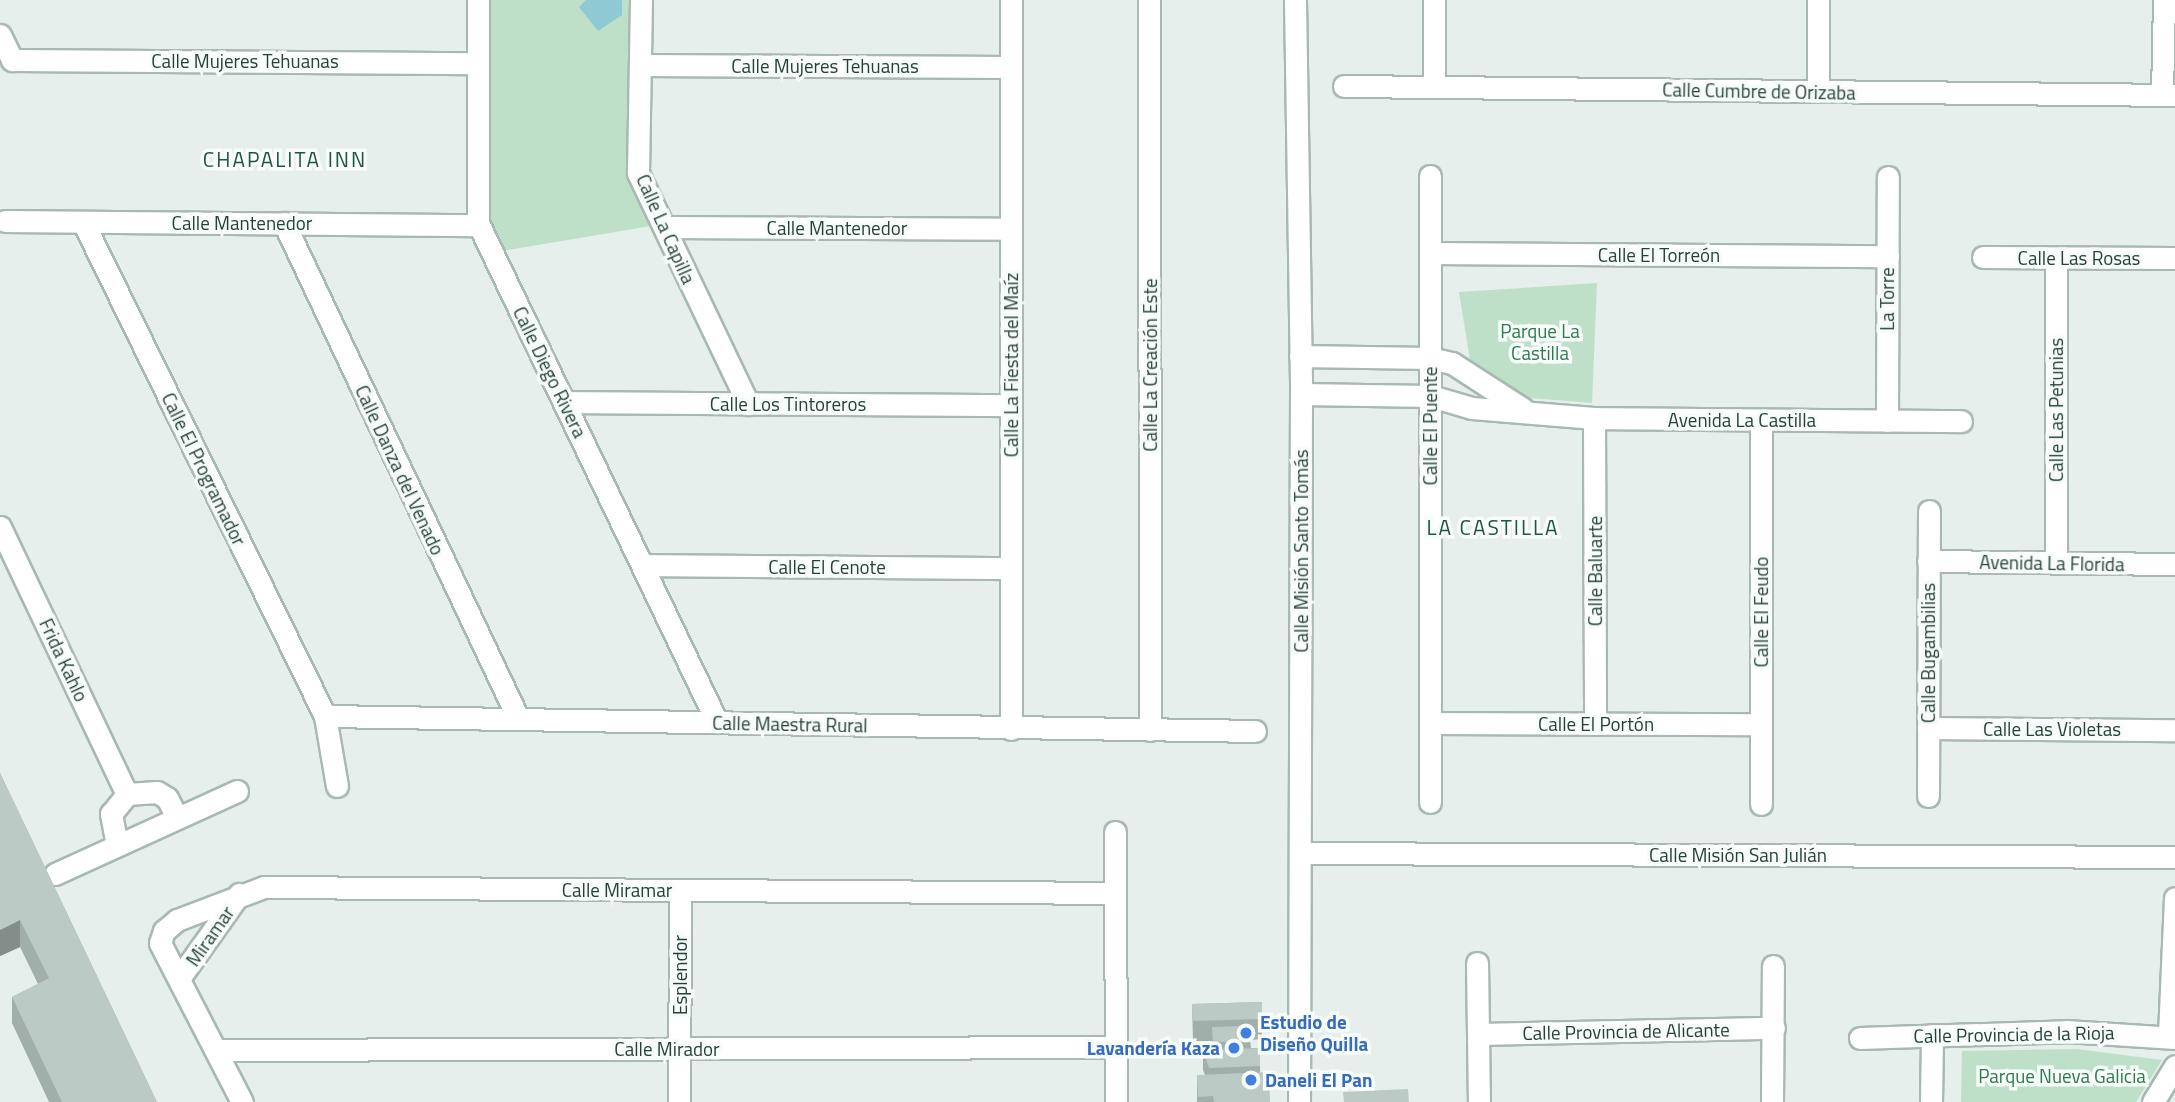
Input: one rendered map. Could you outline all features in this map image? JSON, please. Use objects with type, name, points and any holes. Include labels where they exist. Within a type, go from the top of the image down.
[{"type":"street","name":"Calle Diego Rivera","points":[[478,0],[479,225],[717,722]]},
{"type":"street","name":"Calle La Capilla","points":[[641,0],[638,173],[748,404]]},
{"type":"street","name":"Calle La Fiesta del Maíz","points":[[1011,0],[1011,729]]},
{"type":"street","name":"Calle La Creación Este","points":[[1149,0],[1150,730]]},
{"type":"street","name":"Calle Misión Santo Tomás","points":[[1295,0],[1301,394],[1299,1102]]},
{"type":"street","points":[[1434,0],[1434,87]]},
{"type":"street","points":[[1818,0],[1818,91]]},
{"type":"street","points":[[2164,0],[2169,95]]},
{"type":"street","name":"Calle Mujeres Tehuanas","points":[[4,46],[478,62]]},
{"type":"street","name":"Calle Mujeres Tehuanas","points":[[640,65],[1011,67]]},
{"type":"street","name":"Calle Cumbre de Orizaba","points":[[1343,86],[2169,95]]},
{"type":"street","name":"Calle El Puente","points":[[1430,176],[1430,802]]},
{"type":"street","name":"La Torre","points":[[1887,421],[1888,177]]},
{"type":"street","name":"Calle Mantenedor","points":[[5,221],[479,225]]},
{"type":"street","name":"Calle El Programador","points":[[83,222],[325,716],[337,786]]},
{"type":"street","name":"Calle Danza del Venado","points":[[284,223],[517,716]]},
{"type":"street","name":"Calle Mantenedor","points":[[664,227],[1010,229]]},
{"type":"street","name":"Calle El Torreón","points":[[1430,253],[1888,256]]},
{"type":"street","name":"Calle Las Rosas","points":[[1983,257],[2175,258]]},
{"type":"street","name":"Calle Las Petunias","points":[[2056,258],[2056,563]]},
{"type":"street","name":"Avenida La Castilla","points":[[1300,356],[1430,358],[1461,367],[1525,411]]},
{"type":"street","name":"Avenida La Castilla","points":[[1301,394],[1430,396],[1472,408],[1594,418],[1961,422]]},
{"type":"street","name":"Calle Los Tintoreros","points":[[565,402],[1011,405]]},
{"type":"street","name":"Calle Baluarte","points":[[1594,418],[1595,724]]},
{"type":"street","name":"Calle El Feudo","points":[[1761,420],[1761,804]]},
{"type":"street","name":"Calle Bugambilias","points":[[1928,796],[1929,511]]},
{"type":"street","name":"Frida Kahlo","points":[[0,527],[127,794]]},
{"type":"street","name":"Avenida La Florida","points":[[1928,561],[2175,564]]},
{"type":"street","name":"Calle El Cenote","points":[[644,565],[1011,568]]},
{"type":"street","name":"Calle Maestra Rural","points":[[325,716],[517,716],[1011,729],[1255,731]]},
{"type":"street","name":"Calle El Portón","points":[[1430,723],[1761,724]]},
{"type":"street","name":"Calle Las Violetas","points":[[1928,728],[2175,730]]},
{"type":"street","points":[[55,874],[237,791]]},
{"type":"street","points":[[117,845],[111,814],[127,794],[157,792],[167,798],[177,818]]},
{"type":"street","points":[[1115,832],[1116,1102]]},
{"type":"street","name":"Calle Misión San Julián","points":[[1300,853],[2175,857]]},
{"type":"street","name":"Calle Miramar","points":[[242,1102],[219,1050],[160,943],[164,930],[177,920],[239,894],[264,887],[1115,893]]},
{"type":"street","name":"Esplendor","points":[[679,1102],[680,891]]},
{"type":"street","name":"Miramar","points":[[175,970],[239,894]]},
{"type":"street","points":[[2172,1036],[2175,898]]},
{"type":"street","points":[[1477,963],[1479,1102]]},
{"type":"street","points":[[1772,1102],[1773,966]]},
{"type":"street","name":"Calle Provincia de Alicante","points":[[1478,1034],[1774,1028]]},
{"type":"street","name":"Calle Provincia de la Rioja","points":[[1860,1038],[2066,1031],[2172,1036]]},
{"type":"street","points":[[1931,1102],[1932,1035]]},
{"type":"street","name":"Calle Mirador","points":[[219,1050],[1115,1047]]},
{"type":"street","points":[[2152,1102],[2175,1066]]},
{"type":"green space","points":[[484,0],[632,0],[633,141],[657,225],[502,251],[487,224]]},
{"type":"green space","name":"Parque La Castilla","points":[[1597,283],[1592,403],[1529,398],[1470,360],[1459,292]]},
{"type":"green space","name":"Parque Nueva Galicia","points":[[2077,1049],[2162,1060],[2136,1102],[1961,1102],[1962,1051]]},
{"type":"water","points":[[586,0],[622,0],[622,15],[598,31],[579,7]]},
{"type":"building","points":[[0,773],[157,1102],[62,1102],[12,997],[49,978],[20,920],[0,930]]},
{"type":"building","points":[[1262,1002],[1262,1019],[1193,1021],[1192,1004]]},
{"type":"building","points":[[1246,1026],[1251,1041],[1213,1042],[1212,1027]]},
{"type":"building","points":[[1260,1048],[1260,1066],[1209,1068],[1203,1050]]},
{"type":"building","points":[[1269,1072],[1270,1102],[1214,1102],[1213,1096],[1198,1097],[1197,1075]]},
{"type":"building","points":[[1408,1089],[1409,1102],[1344,1102],[1343,1092]]},
{"type":"place","name":"Estudio de Diseño Quilla","points":[[1246,1033]]},
{"type":"place","name":"Lavandería Kaza","points":[[1234,1048]]},
{"type":"place","name":"Daneli El Pan","points":[[1251,1080]]},
{"type":"district","name":"CHAPALITA INN","points":[[285,159]]},
{"type":"district","name":"LA CASTILLA","points":[[1493,527]]}]
